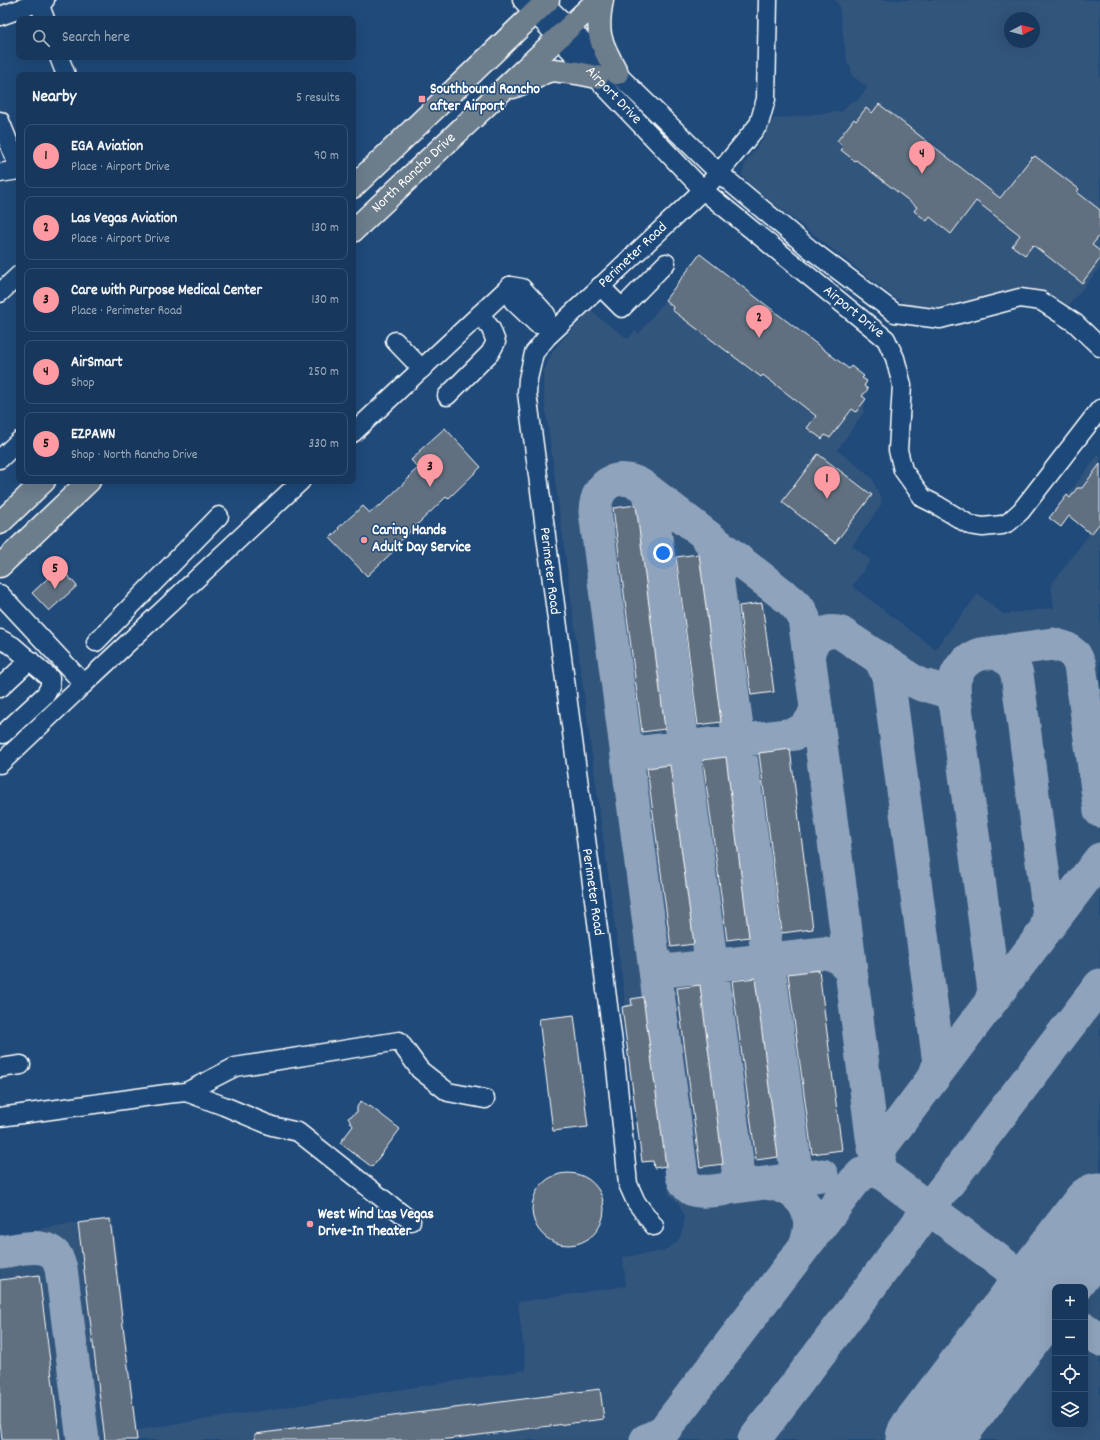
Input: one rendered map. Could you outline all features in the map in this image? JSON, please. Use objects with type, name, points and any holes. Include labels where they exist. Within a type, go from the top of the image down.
[{"type":"main road","name":"North Rancho Drive","points":[[356,228],[598,0]]},
{"type":"main road","points":[[499,93],[533,79],[545,72],[554,70],[607,75],[604,48],[598,29],[602,0]]},
{"type":"main road","name":"North Rancho Drive","points":[[356,184],[538,3]]},
{"type":"main road","points":[[0,523],[41,484]]},
{"type":"main road","points":[[0,566],[86,484]]},
{"type":"street","name":"Perimeter Road","points":[[654,1226],[636,1202],[628,1184],[614,1050],[549,570],[527,393],[528,379],[534,352],[549,327],[600,286],[703,190],[719,173],[759,124],[766,98],[768,0]]},
{"type":"street","name":"Airport Drive","points":[[538,3],[563,32],[607,75],[719,173],[810,249],[895,313],[940,319],[1013,299],[1020,298],[1041,301],[1075,323],[1100,347]]},
{"type":"street","points":[[0,16],[43,7]]},
{"type":"street","points":[[60,60],[65,72]]},
{"type":"street","name":"Airport Drive","points":[[607,75],[703,190],[886,338],[896,358],[902,385],[898,450],[903,470],[923,498],[970,525],[982,527],[1002,525],[1016,517],[1100,409]]},
{"type":"street","points":[[0,121],[16,161]]},
{"type":"street","points":[[0,173],[16,170]]},
{"type":"street","points":[[600,286],[622,308],[666,264]]},
{"type":"street","points":[[0,293],[16,278]]},
{"type":"street","points":[[356,428],[422,369],[510,286],[513,301],[537,324],[549,327]]},
{"type":"street","points":[[447,396],[490,353],[496,342],[491,329],[480,314]]},
{"type":"street","points":[[395,341],[422,369]]},
{"type":"street","points":[[0,459],[16,444]]},
{"type":"street","points":[[0,764],[298,484]]},
{"type":"street","points":[[96,642],[219,516]]},
{"type":"street","points":[[0,594],[84,684]]},
{"type":"street","points":[[0,639],[13,646],[50,678],[50,686],[46,694],[1,733],[17,748]]},
{"type":"street","points":[[0,688],[30,660]]},
{"type":"street","points":[[0,1117],[186,1092],[235,1067],[399,1041],[420,1070],[448,1092],[484,1099]]},
{"type":"street","points":[[0,1068],[21,1065]]},
{"type":"street","points":[[186,1092],[272,1126],[298,1132],[411,1221]]},
{"type":"shaded area","points":[[835,0],[1100,0],[1100,268],[1069,305],[1041,290],[1019,288],[955,308],[935,311],[916,308],[895,298],[749,184],[742,175],[745,163],[763,139],[773,119],[843,111],[851,101],[857,101],[868,87],[852,76],[851,67],[847,63],[839,5]]},
{"type":"shaded area","points":[[700,254],[849,369],[851,366],[864,376],[867,381],[864,412],[837,450],[872,478],[882,501],[880,507],[852,546],[871,560],[852,586],[935,649],[978,594],[1003,614],[1054,608],[1051,585],[1090,533],[1069,517],[1061,527],[1049,518],[1100,453],[1100,1440],[0,1440],[0,1238],[33,1233],[33,1230],[112,1217],[137,1430],[526,1370],[518,1302],[626,1286],[623,1257],[664,1251],[676,1243],[680,1237],[684,1224],[684,1215],[678,1202],[669,1195],[644,1006],[626,1008],[543,384],[544,371],[553,351],[584,318],[589,309],[628,339],[635,331],[639,334]]},
{"type":"building","points":[[879,104],[1000,198],[1032,157],[1033,158],[1035,156],[1079,189],[1077,192],[1100,210],[1100,235],[1092,245],[1100,251],[1100,259],[1082,283],[1033,245],[1025,255],[1012,246],[1020,235],[976,201],[951,234],[930,217],[927,221],[914,211],[917,207],[841,150],[844,147],[837,141],[854,119],[856,121],[866,108],[872,113]]},
{"type":"building","points":[[700,254],[849,369],[851,366],[864,376],[862,378],[867,381],[864,386],[868,389],[862,396],[866,399],[856,412],[852,409],[830,438],[825,435],[822,439],[807,428],[816,416],[763,375],[761,377],[672,310],[673,307],[665,300]]},
{"type":"building","points":[[445,428],[481,467],[448,499],[446,497],[398,543],[400,545],[367,576],[330,538],[339,529],[338,528],[363,506],[370,513],[379,505],[380,506],[418,468],[411,460]]},
{"type":"building","points":[[818,454],[872,495],[835,543],[782,502]]},
{"type":"building","points":[[1100,464],[1100,523],[1091,534],[1069,516],[1061,527],[1049,518],[1067,495],[1070,498],[1077,488],[1082,488]]},
{"type":"building","points":[[636,505],[665,729],[642,732],[613,508]]},
{"type":"building","points":[[699,554],[721,722],[698,725],[676,557]]},
{"type":"building","points":[[60,567],[77,586],[49,611],[32,593]]},
{"type":"building","points":[[762,603],[774,692],[751,695],[739,606]]},
{"type":"building","points":[[790,749],[813,929],[782,933],[759,753]]},
{"type":"building","points":[[726,757],[749,937],[727,940],[703,760]]},
{"type":"building","points":[[670,765],[694,944],[671,947],[647,768]]},
{"type":"building","points":[[819,970],[842,1150],[812,1154],[788,974]]},
{"type":"building","points":[[755,978],[778,1157],[756,1160],[732,981]]},
{"type":"building","points":[[700,985],[723,1164],[700,1167],[677,988]]},
{"type":"building","points":[[643,997],[666,1166],[654,1168],[653,1161],[642,1162],[622,1007],[632,1005],[631,999]]},
{"type":"building","points":[[574,1015],[588,1127],[553,1131],[539,1019]]},
{"type":"building","points":[[361,1101],[400,1129],[372,1167],[340,1143],[353,1126],[348,1118],[357,1112],[357,1107]]},
{"type":"building","points":[[561,1173],[575,1173],[582,1175],[594,1183],[602,1195],[604,1209],[602,1223],[594,1235],[582,1243],[575,1245],[561,1245],[554,1243],[542,1235],[534,1223],[532,1216],[532,1202],[534,1195],[542,1183],[554,1175]]},
{"type":"building","points":[[110,1219],[137,1440],[105,1440],[78,1223]]},
{"type":"building","points":[[39,1275],[60,1440],[2,1440],[0,1421],[0,1280]]},
{"type":"building","points":[[600,1389],[604,1419],[440,1440],[255,1440],[255,1434]]},
{"type":"taxiway","points":[[644,487],[648,494],[653,514],[738,1169],[735,1183],[731,1187],[725,1189],[715,1191],[698,1191],[691,1189],[684,1182],[595,512],[596,501],[605,486],[618,480],[635,482],[644,487],[790,600],[800,610],[804,618],[872,1137],[876,1157],[881,1171],[884,1175],[1013,1271],[1023,1273],[1042,1271],[1067,1257]]},
{"type":"taxiway","points":[[704,534],[712,544],[714,554],[795,1163],[800,1173],[811,1177]]},
{"type":"taxiway","points":[[809,651],[811,646],[821,635],[830,632],[841,633],[915,682],[945,692],[954,701],[956,707],[994,991],[990,1003],[884,1143],[879,1156],[882,1170]]},
{"type":"taxiway","points":[[988,653],[1053,644],[1066,648],[1075,655],[1080,665],[1100,811]]},
{"type":"taxiway","points":[[956,707],[954,682],[960,669],[967,661],[985,653],[1004,657],[1012,664],[1017,674],[1049,915],[1045,931]]},
{"type":"taxiway","points":[[875,655],[881,661],[888,676],[939,1063],[934,1077]]},
{"type":"taxiway","points":[[626,741],[632,750],[643,752],[795,734],[809,723],[816,708]]},
{"type":"taxiway","points":[[990,1003],[1100,859]]},
{"type":"taxiway","points":[[654,957],[662,967],[674,970],[824,953],[839,958],[850,971]]},
{"type":"taxiway","points":[[754,1440],[1100,985]]},
{"type":"taxiway","points":[[646,1440],[665,1429],[854,1182],[862,1174],[874,1170]]},
{"type":"taxiway","points":[[729,1188],[822,1175]]},
{"type":"taxiway","points":[[764,1183],[777,1185],[788,1189],[804,1203],[810,1223],[804,1247]]},
{"type":"taxiway","points":[[0,1252],[22,1248],[37,1248],[51,1251],[56,1256],[61,1268],[83,1440]]},
{"type":"taxiway","points":[[1009,1268],[1016,1283],[1018,1297],[1014,1327]]},
{"type":"taxiway","points":[[1019,1320],[1036,1312],[1052,1311]]},
{"type":"taxiway","points":[[1088,1331],[1100,1340]]},
{"type":"runway","points":[[927,1440],[1100,1214]]},
{"type":"place","name":"Southbound Rancho after Airport","points":[[422,99]]},
{"type":"place","name":"AirSmart","points":[[922,174]]},
{"type":"place","name":"Las Vegas Aviation","points":[[759,338]]},
{"type":"place","name":"Care with Purpose Medical Center","points":[[430,487]]},
{"type":"place","name":"EGA Aviation","points":[[827,499]]},
{"type":"place","name":"Caring Hands Adult Day Service","points":[[364,540]]},
{"type":"place","name":"EZPAWN","points":[[55,589]]},
{"type":"place","name":"West Wind Las Vegas Drive-In Theater","points":[[310,1224]]}]
